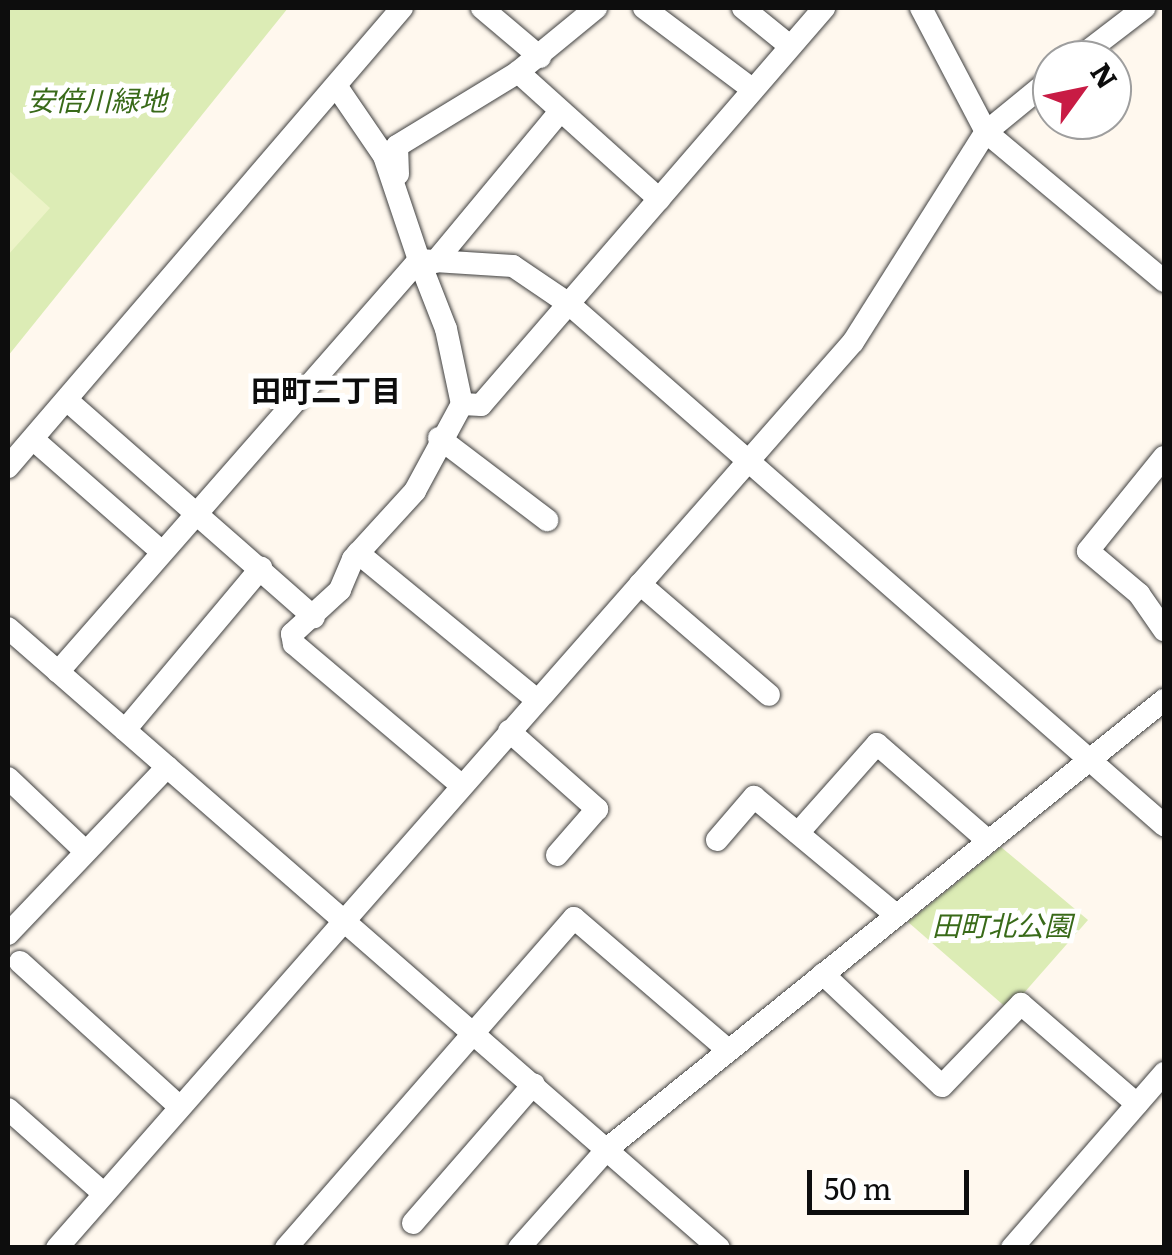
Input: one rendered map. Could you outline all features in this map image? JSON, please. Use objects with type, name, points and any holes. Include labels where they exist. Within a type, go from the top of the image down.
[{"type":"street","points":[[8,467],[69,402],[402,8]]},
{"type":"street","points":[[482,8],[540,57]]},
{"type":"street","points":[[399,208],[397,146],[540,57],[596,8]]},
{"type":"street","points":[[644,8],[752,90]]},
{"type":"street","points":[[744,8],[790,46]]},
{"type":"street","points":[[462,404],[481,405],[824,8]]},
{"type":"street","points":[[920,8],[986,132],[1160,269]]},
{"type":"street","points":[[1102,40],[1144,8]]},
{"type":"street","points":[[518,72],[558,114],[659,200]]},
{"type":"street","points":[[337,87],[384,156],[399,208],[427,261],[462,404],[438,438],[415,491],[358,553],[340,590],[292,634],[294,644],[461,785]]},
{"type":"street","points":[[57,1248],[853,342],[986,132],[1032,94]]},
{"type":"street","points":[[58,672],[197,512],[558,114]]},
{"type":"street","points":[[427,261],[513,266],[568,304],[1164,825]]},
{"type":"street","points":[[69,402],[314,617]]},
{"type":"street","points":[[438,438],[547,520]]},
{"type":"street","points":[[34,440],[162,552]]},
{"type":"street","points":[[1164,456],[1088,551],[1139,594],[1164,630]]},
{"type":"street","points":[[358,553],[537,700]]},
{"type":"street","points":[[125,730],[261,568]]},
{"type":"street","points":[[640,584],[769,696]]},
{"type":"street","points":[[11,623],[58,672],[720,1248]]},
{"type":"street","points":[[520,1248],[608,1148],[1164,700]]},
{"type":"street","points":[[510,731],[597,809],[557,855]]},
{"type":"street","points":[[798,833],[878,744],[988,841]]},
{"type":"street","points":[[8,934],[167,767]]},
{"type":"street","points":[[8,778],[85,851]]},
{"type":"street","points":[[716,840],[754,797],[896,915]]},
{"type":"street","points":[[286,1248],[471,1031],[574,918],[728,1050]]},
{"type":"street","points":[[20,962],[180,1107]]},
{"type":"street","points":[[823,974],[942,1086],[1021,1004],[1137,1104]]},
{"type":"street","points":[[1012,1248],[1164,1073]]},
{"type":"street","points":[[413,1223],[534,1084]]},
{"type":"street","points":[[8,1109],[104,1194]]},
{"type":"green space","name":"安倍川緑地","points":[[8,8],[288,8],[8,356]]},
{"type":"green space","points":[[8,170],[50,208],[8,255]]},
{"type":"green space","name":"田町北公園","points":[[1001,847],[1088,920],[1009,1010],[908,922]]},
{"type":"district","name":"田町二丁目","points":[[326,389]]}]
